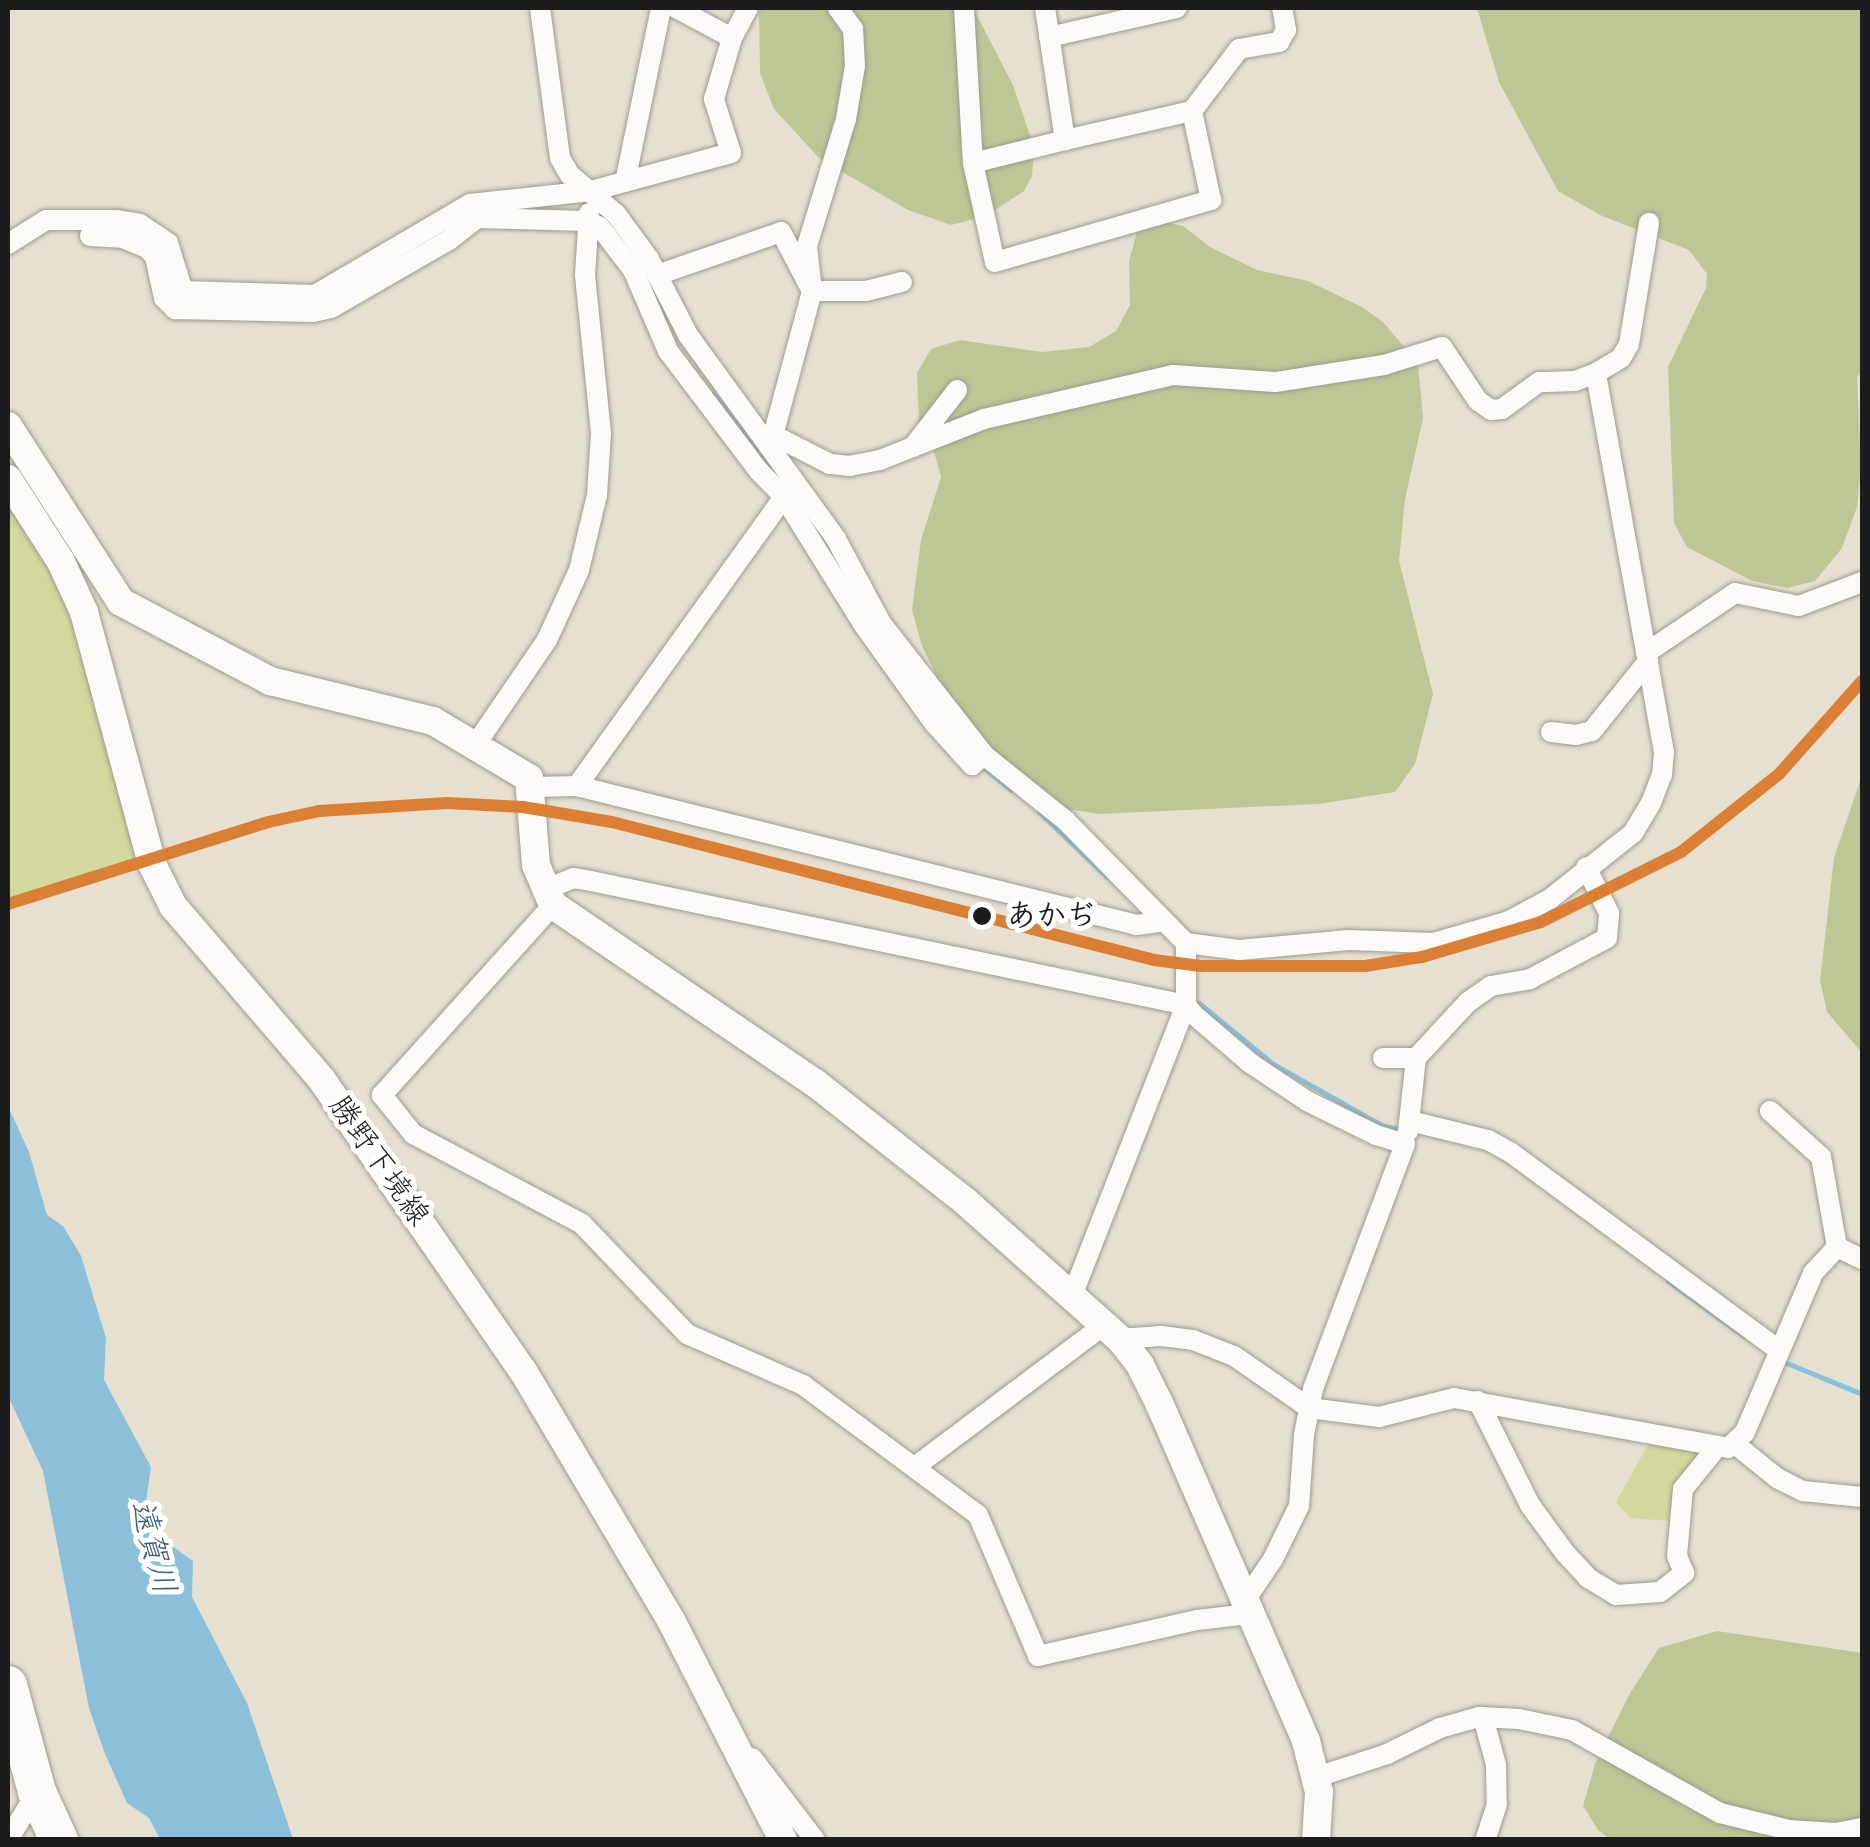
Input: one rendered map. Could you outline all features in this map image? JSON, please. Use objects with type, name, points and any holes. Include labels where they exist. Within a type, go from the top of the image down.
[{"type":"highway","points":[[8,1685],[37,1792],[58,1840]]},
{"type":"street","points":[[540,8],[560,158],[570,175],[616,214],[657,275],[688,335],[772,441],[789,490]]},
{"type":"street","points":[[625,182],[661,8]]},
{"type":"street","points":[[676,8],[732,38]]},
{"type":"street","points":[[90,236],[140,224],[168,243],[183,291],[314,295],[470,204],[591,191],[730,153],[714,98],[732,38],[748,8]]},
{"type":"street","points":[[772,441],[812,290],[807,246],[846,118],[854,66],[853,30],[838,8]]},
{"type":"street","points":[[964,8],[973,163],[995,262],[1211,200],[1192,111]]},
{"type":"street","points":[[1044,8],[1066,140]]},
{"type":"street","points":[[1049,36],[1178,8]]},
{"type":"street","points":[[973,163],[1192,111],[1239,49],[1279,42],[1286,30],[1282,8]]},
{"type":"street","points":[[476,744],[547,640],[580,570],[597,494],[601,433],[585,274],[591,191]]},
{"type":"street","points":[[8,244],[46,220],[116,228],[155,257],[164,298],[175,310],[313,312],[331,308],[450,240],[478,218],[588,221],[600,227],[632,270],[668,351],[758,470],[789,490],[836,539],[881,623],[979,759],[1066,821],[1186,943],[1239,950],[1349,940],[1432,942],[1509,921],[1550,899],[1633,833],[1662,775],[1664,752],[1596,373]]},
{"type":"street","points":[[772,441],[830,464],[850,466],[911,448],[984,419],[1173,375],[1275,382],[1384,364],[1442,347],[1478,401],[1490,410],[1502,409],[1539,382],[1574,381],[1620,358],[1629,344],[1649,223]]},
{"type":"street","points":[[657,275],[781,232],[812,290]]},
{"type":"street","points":[[812,290],[866,291],[902,282]]},
{"type":"street","points":[[911,448],[957,390]]},
{"type":"street","points":[[8,426],[121,602],[270,681],[432,721],[529,778],[533,788],[534,852],[549,897],[815,1083],[966,1202],[1112,1332],[1140,1365],[1160,1405],[1317,1776],[1316,1840]]},
{"type":"street","name":"勝野下境線","points":[[8,480],[61,562],[84,612],[152,864],[173,906],[322,1080],[492,1325],[672,1622],[783,1840]]},
{"type":"street","points":[[577,786],[789,490]]},
{"type":"street","points":[[1551,732],[1576,736],[1592,731],[1647,657],[1735,593],[1799,606],[1862,582]]},
{"type":"street","points":[[533,788],[577,786],[1138,924],[1164,921]]},
{"type":"street","points":[[1586,867],[1609,913],[1607,938],[1530,978],[1491,986],[1468,1002],[1416,1058],[1408,1131],[1309,1408],[1299,1506],[1247,1608],[1038,1656],[978,1515],[803,1384],[687,1334],[582,1224],[413,1134],[382,1094],[549,897],[573,878],[592,881],[1186,1005],[1250,1062],[1307,1101],[1376,1136],[1408,1131],[1488,1140],[1510,1152],[1779,1350]]},
{"type":"street","points":[[1072,1296],[1186,1005],[1186,943]]},
{"type":"street","points":[[1384,1058],[1416,1058]]},
{"type":"street","points":[[1770,1111],[1821,1157],[1837,1247]]},
{"type":"street","points":[[1837,1247],[1862,1259]]},
{"type":"street","points":[[1478,1401],[1489,1432],[1564,1554],[1588,1578],[1616,1595],[1660,1592],[1684,1573],[1677,1556],[1683,1489],[1745,1432],[1814,1273],[1837,1247]]},
{"type":"street","points":[[916,1466],[1112,1332],[1193,1340],[1234,1356],[1309,1408],[1379,1417],[1454,1398],[1478,1401],[1726,1446],[1804,1491],[1862,1497]]},
{"type":"street","points":[[1317,1776],[1388,1754],[1440,1728],[1483,1717],[1520,1719],[1572,1730],[1720,1813],[1789,1830],[1836,1832],[1862,1828]]},
{"type":"street","points":[[1483,1717],[1496,1766],[1497,1804],[1485,1840]]},
{"type":"street","points":[[734,1744],[752,1758],[815,1840]]},
{"type":"street","points":[[8,1840],[37,1792]]},
{"type":"green space","points":[[759,8],[973,8],[1013,85],[1034,147],[1032,176],[1024,191],[986,216],[951,225],[908,210],[820,159],[774,109],[760,73]]},
{"type":"green space","points":[[1477,8],[1862,8],[1862,368],[1857,378],[1861,465],[1857,507],[1842,548],[1815,581],[1787,588],[1752,581],[1687,547],[1674,523],[1668,367],[1706,288],[1707,274],[1689,250],[1600,215],[1558,191],[1499,82]]},
{"type":"green space","points":[[1154,220],[1183,226],[1210,247],[1257,270],[1308,281],[1362,307],[1383,322],[1418,363],[1423,418],[1405,499],[1399,561],[1433,694],[1415,764],[1395,792],[1318,804],[1099,814],[1048,806],[1008,777],[939,681],[922,646],[912,610],[921,540],[941,477],[933,448],[919,427],[917,373],[931,349],[960,340],[1042,352],[1089,347],[1116,331],[1130,305],[1129,262],[1137,231]]},
{"type":"green space","points":[[8,495],[52,563],[79,628],[140,857],[8,903]]},
{"type":"green space","points":[[1862,775],[1862,1053],[1827,1012],[1820,981],[1834,858]]},
{"type":"green space","points":[[1650,1441],[1699,1448],[1671,1521],[1630,1518],[1616,1502]]},
{"type":"green space","points":[[1717,1631],[1862,1653],[1862,1839],[1610,1839],[1598,1830],[1583,1806],[1595,1764],[1629,1695],[1659,1648]]},
{"type":"water","name":"遠賀川","points":[[8,1106],[29,1152],[47,1215],[63,1226],[81,1256],[106,1338],[104,1380],[151,1467],[146,1501],[161,1538],[193,1561],[192,1597],[247,1703],[293,1839],[160,1839],[149,1818],[127,1803],[105,1754],[89,1708],[43,1471],[8,1396]]},
{"type":"waterway","points":[[515,208],[544,210]]},
{"type":"waterway","points":[[647,278],[659,304]]},
{"type":"waterway","points":[[713,394],[779,478]]},
{"type":"waterway","points":[[981,765],[1011,790]]},
{"type":"waterway","points":[[1039,812],[1107,877]]},
{"type":"waterway","points":[[1199,1003],[1273,1064],[1383,1126],[1403,1129]]},
{"type":"waterway","points":[[1668,1281],[1744,1336]]},
{"type":"waterway","points":[[1782,1361],[1862,1394]]},
{"type":"transit line","points":[[8,904],[268,822],[319,811],[447,803],[523,807],[612,822],[1154,960],[1201,966],[1365,966],[1422,957],[1541,922],[1681,852],[1779,774],[1862,681]]},
{"type":"place","name":"あかぢ","points":[[982,916]]}]
